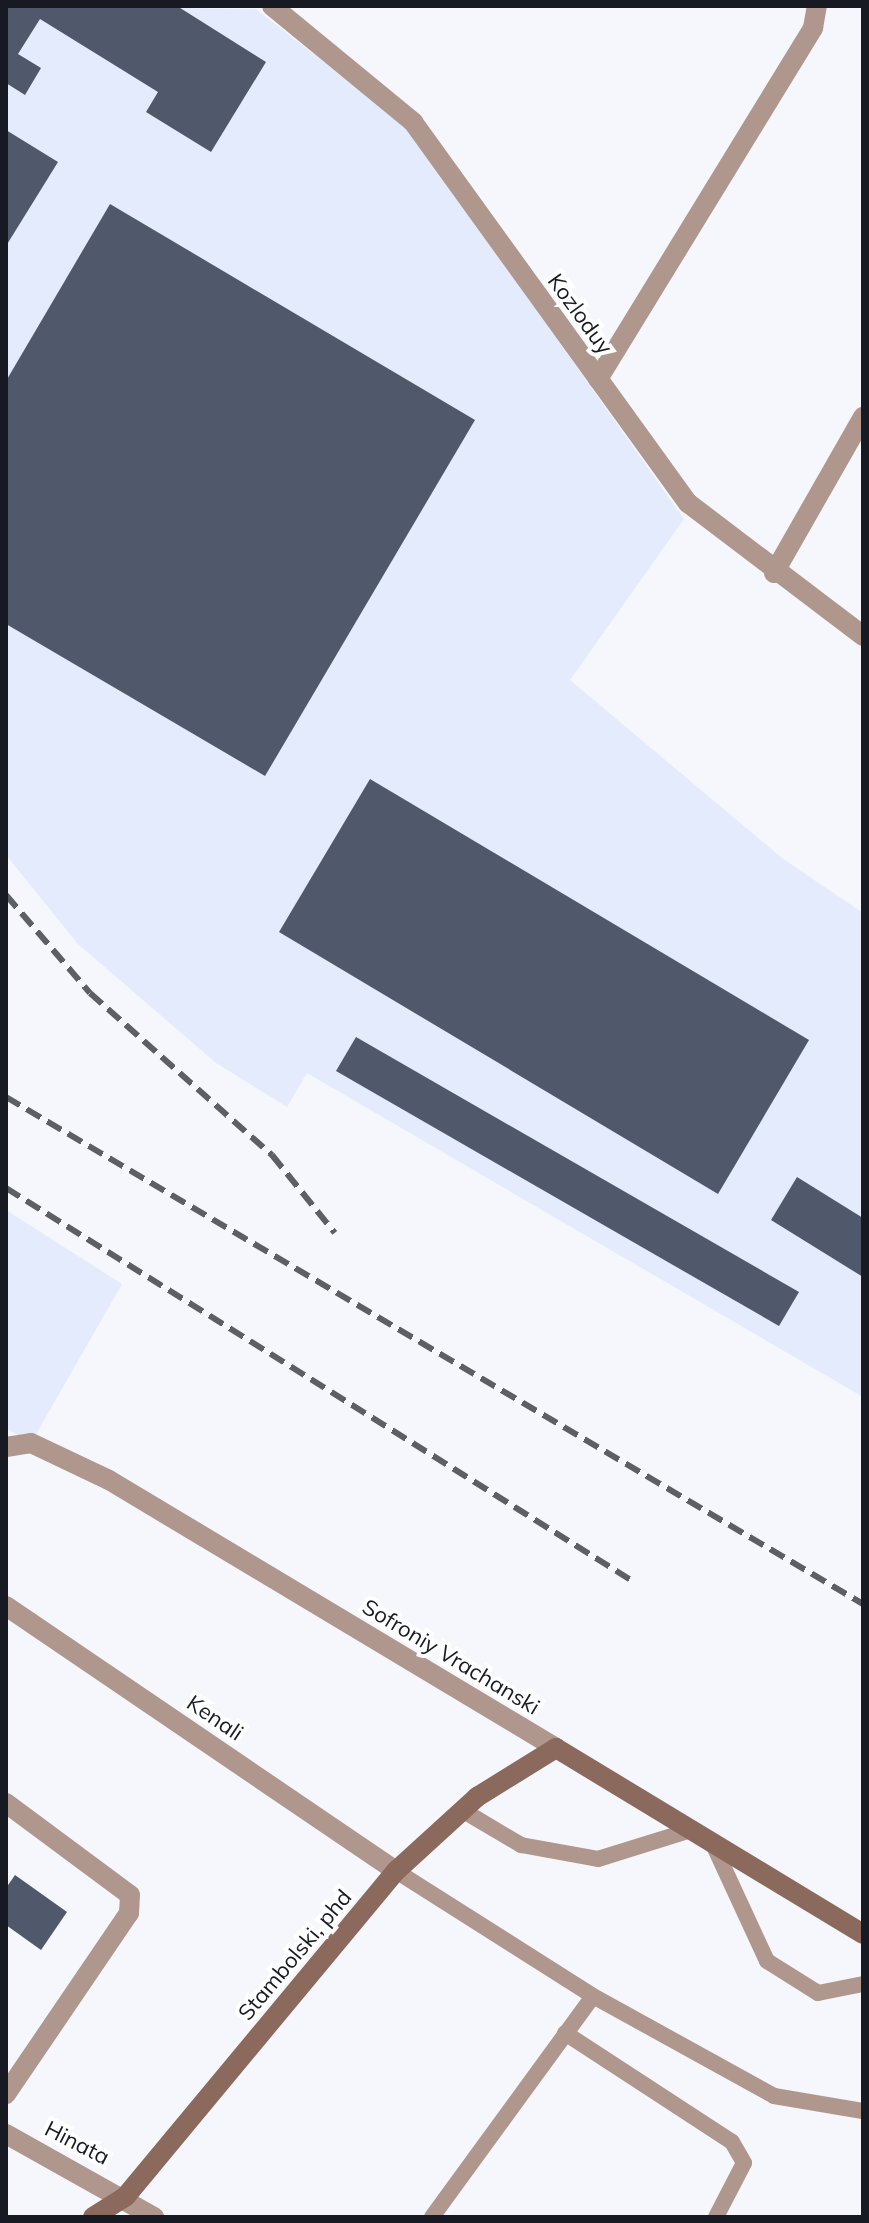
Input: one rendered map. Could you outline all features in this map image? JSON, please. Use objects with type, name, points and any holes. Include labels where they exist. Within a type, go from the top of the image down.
[{"type":"street","name":"Kozloduy","points":[[272,6],[413,122],[688,503],[774,573],[863,636]]},
{"type":"street","points":[[598,379],[813,28],[817,6]]},
{"type":"street","points":[[774,573],[863,417]]},
{"type":"street","name":"Sofroniy Vrachanski","points":[[6,1447],[31,1443],[109,1480],[863,1934]]},
{"type":"street","name":"Kenali","points":[[6,1606],[396,1871]]},
{"type":"street","name":"Stambolski, phd","points":[[93,2217],[126,2196],[396,1871],[462,1810],[556,1748]]},
{"type":"street","points":[[6,1803],[130,1895],[129,1913],[6,2094]]},
{"type":"street","name":"Hinata","points":[[6,2134],[126,2196],[154,2217]]},
{"type":"lane","points":[[462,1810],[521,1845],[598,1859],[691,1830]]},
{"type":"lane","points":[[712,1842],[767,1961],[818,1993],[863,1984]]},
{"type":"lane","points":[[396,1871],[593,1996],[774,2096],[863,2111]]},
{"type":"lane","points":[[432,2217],[593,1996]]},
{"type":"lane","points":[[565,2033],[732,2142],[744,2163],[716,2217]]},
{"type":"shaded area","points":[[6,6],[256,9],[409,129],[684,519],[570,680],[782,858],[863,913],[863,1397],[307,1073],[287,1107],[216,1063],[78,944],[6,855]]},
{"type":"shaded area","points":[[6,1210],[122,1284],[31,1443],[6,1428]]},
{"type":"building","points":[[6,6],[177,6],[266,62],[211,152],[146,112],[158,92],[40,19],[18,54],[41,68],[25,95],[6,83]]},
{"type":"building","points":[[6,130],[58,162],[6,246]]},
{"type":"building","points":[[110,204],[475,420],[265,776],[6,624],[6,381]]},
{"type":"building","points":[[370,779],[809,1040],[718,1194],[279,932]]},
{"type":"building","points":[[356,1037],[799,1292],[779,1326],[336,1071]]},
{"type":"building","points":[[797,1177],[863,1218],[863,1277],[771,1220]]},
{"type":"building","points":[[15,1875],[67,1912],[41,1950],[6,1925],[6,1888]]},
{"type":"railway","points":[[6,895],[90,993],[272,1155],[335,1233]]},
{"type":"railway","points":[[6,1097],[863,1604]]},
{"type":"railway","points":[[6,1188],[631,1580]]}]
